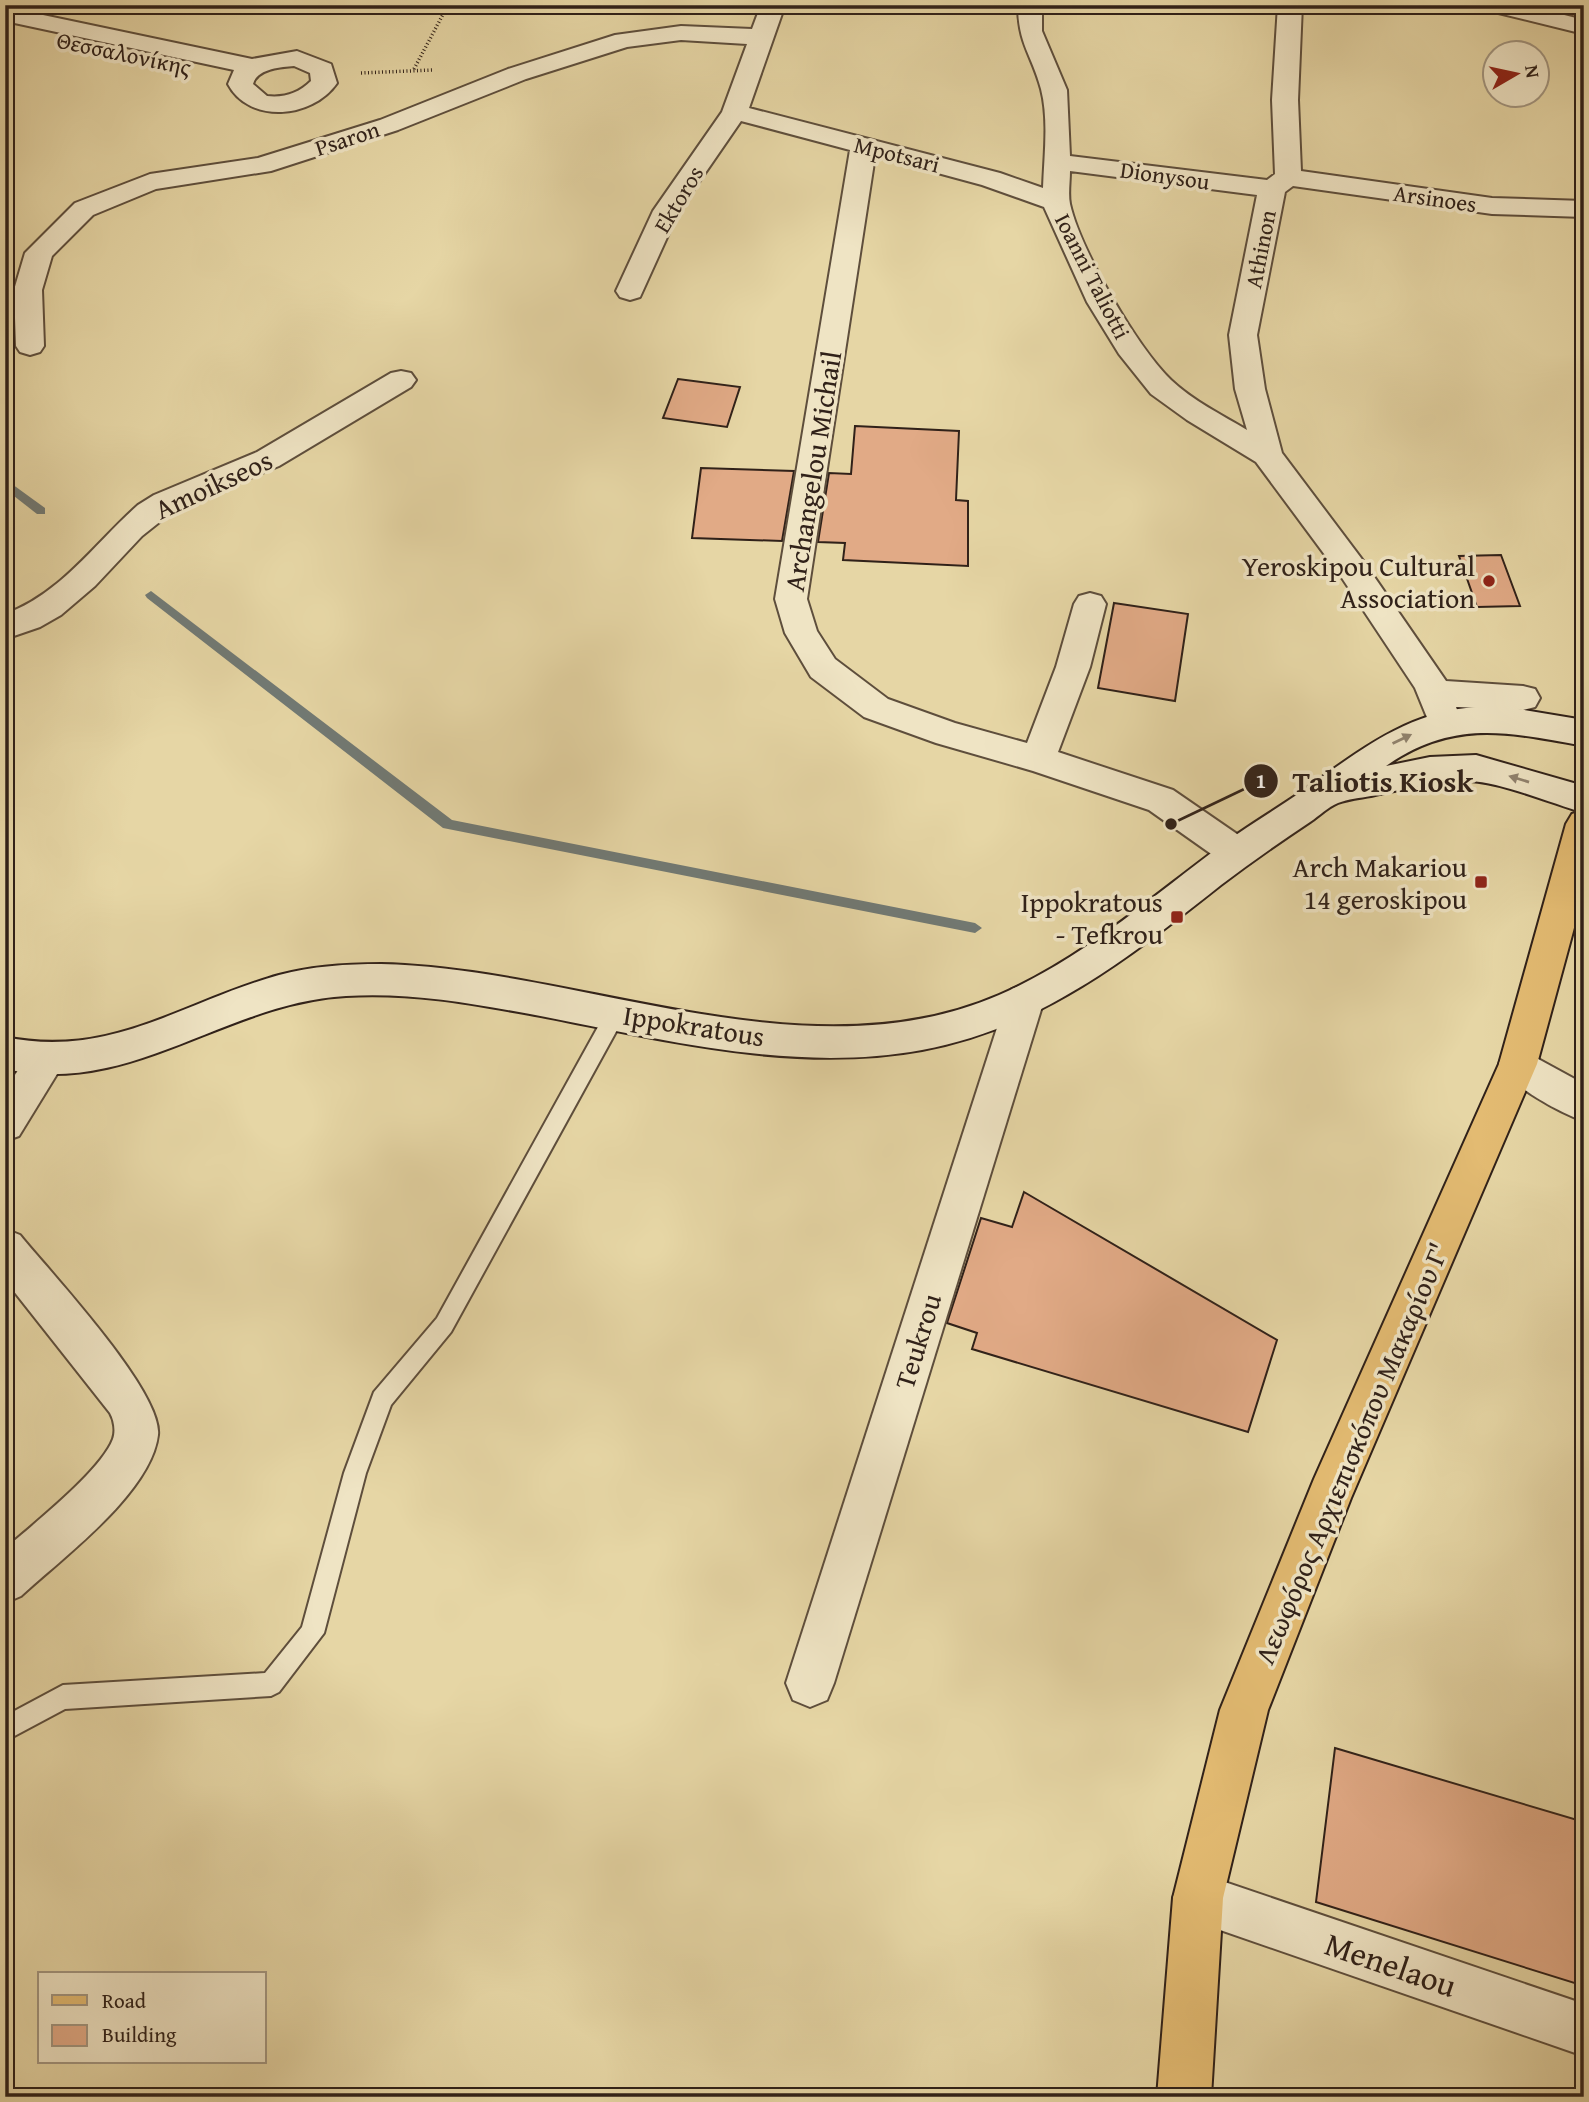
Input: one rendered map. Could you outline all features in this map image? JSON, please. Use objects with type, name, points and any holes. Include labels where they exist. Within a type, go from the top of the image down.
[{"type":"main road","name":"Λεωφόρος Αρχιεπισκόπου Μακαρίου Γ'","points":[[1184,2097],[1198,1898],[1244,1710],[1330,1495],[1518,1064],[1584,824]]},
{"type":"street","name":"Ektoros","points":[[630,291],[666,211],[735,112],[774,5]]},
{"type":"street","name":"Ioanni Taliotti","points":[[1030,5],[1030,31],[1054,90],[1056,202],[1066,231],[1101,302],[1129,348],[1161,387],[1197,413],[1267,455],[1353,570],[1439,708]]},
{"type":"street","name":"Athinon","points":[[1267,455],[1259,414],[1250,389],[1243,335],[1280,183],[1288,123],[1285,100],[1290,5]]},
{"type":"street","points":[[1494,5],[1584,27]]},
{"type":"street","name":"Θεσσαλονίκης","points":[[5,14],[248,72]]},
{"type":"street","name":"Θεσσαλονίκης","points":[[5,28],[248,72]]},
{"type":"street","name":"Psaron","points":[[30,346],[28,290],[38,253],[84,209],[150,181],[262,165],[389,124],[517,74],[624,40],[681,33],[762,37]]},
{"type":"street","points":[[297,58],[316,64],[325,75],[317,91],[294,102],[279,103],[264,102],[244,93],[241,85],[248,72],[274,59],[297,58]]},
{"type":"street","name":"Mpotsari","points":[[735,112],[991,178],[1056,202]]},
{"type":"street","name":"Archangelou Michail","points":[[863,147],[790,599],[801,633],[823,668],[876,708],[948,734],[1038,759],[1161,800],[1237,853]]},
{"type":"street","name":"Dionysou","points":[[1057,162],[1280,183]]},
{"type":"street","name":"Arsinoes","points":[[1280,183],[1492,206],[1584,209]]},
{"type":"street","name":"Amoikseos","points":[[5,626],[38,615],[64,599],[149,512],[268,459],[401,380]]},
{"type":"street","points":[[1038,759],[1073,667],[1090,604]]},
{"type":"street","points":[[1439,708],[1523,698]]},
{"type":"street","name":"Ippokratous","points":[[5,1053],[46,1061],[98,1055],[163,1035],[271,992],[353,980],[419,980],[735,1035],[839,1043],[923,1033],[977,1021],[1025,1000],[1139,932],[1237,853],[1326,792],[1373,755],[1403,737],[1439,708],[1584,733]]},
{"type":"street","name":"Ippokratous","points":[[1326,792],[1430,770],[1476,768],[1584,800]]},
{"type":"street","name":"Teukrou","points":[[810,1683],[1025,1000]]},
{"type":"street","points":[[5,1124],[46,1061]]},
{"type":"street","points":[[1518,1064],[1584,1104]]},
{"type":"street","points":[[5,1248],[125,1398],[135,1415],[136,1427],[132,1449],[108,1482],[5,1580]]},
{"type":"street","name":"Menelaou","points":[[1198,1898],[1584,2030]]},
{"type":"lane","points":[[5,1729],[63,1697],[271,1684],[312,1633],[336,1553],[355,1473],[382,1399],[444,1325],[616,1013]]},
{"type":"path","points":[[414,69],[449,5]]},
{"type":"path","points":[[325,75],[414,69],[440,70]]},
{"type":"building","points":[[678,379],[740,387],[727,427],[663,418]]},
{"type":"building","points":[[855,426],[959,431],[956,500],[968,501],[968,566],[843,560],[845,543],[818,542],[829,473],[851,474]]},
{"type":"building","points":[[701,468],[794,471],[782,541],[692,538]]},
{"type":"building","name":"Yeroskipou Cultural Association","points":[[1501,555],[1520,606],[1477,607],[1459,556]]},
{"type":"building","points":[[1114,603],[1188,614],[1175,701],[1098,688]]},
{"type":"building","points":[[1024,1192],[1277,1340],[1248,1432],[972,1349],[977,1333],[947,1323],[981,1218],[1012,1227]]},
{"type":"building","points":[[1335,1748],[1584,1822],[1584,1986],[1316,1902]]},
{"type":"waterway","points":[[5,483],[41,511]]},
{"type":"waterway","points":[[151,595],[448,824],[975,928]]},
{"type":"place","name":"Yeroskipou Cultural Association","points":[[1489,581]]},
{"type":"place","name":"Taliotis Kiosk","points":[[1171,824]]},
{"type":"place","name":"Arch Makariou 14 geroskipou","points":[[1481,882]]},
{"type":"place","name":"Ippokratous - Tefkrou","points":[[1177,917]]}]
